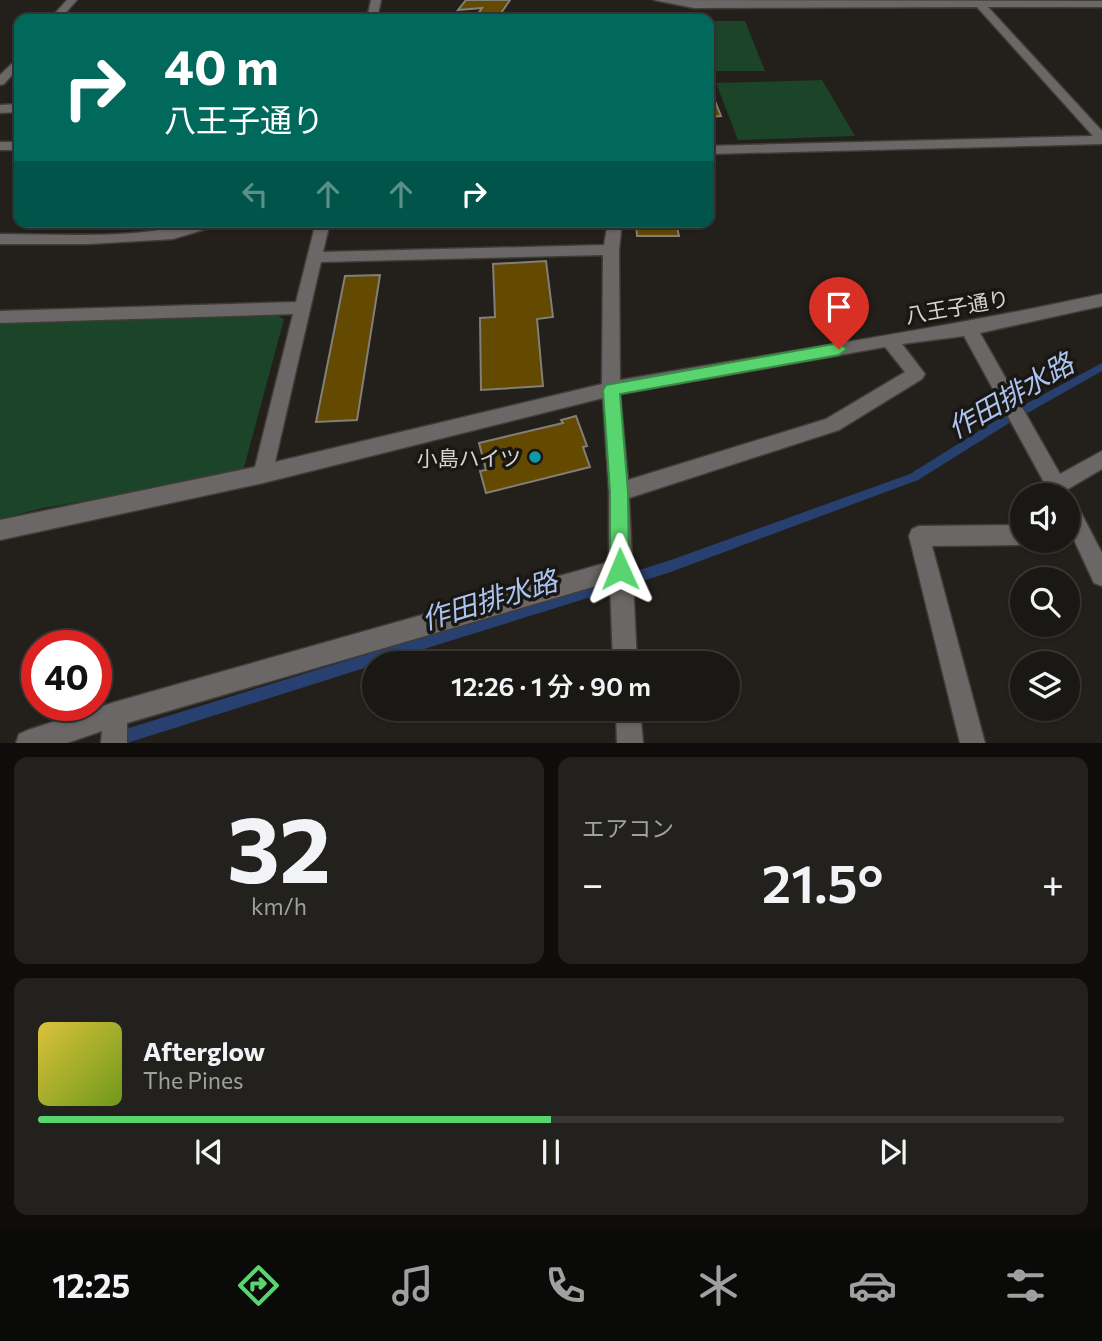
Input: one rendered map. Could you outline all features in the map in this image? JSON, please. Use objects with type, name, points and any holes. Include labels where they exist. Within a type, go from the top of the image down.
[{"type":"street","points":[[59,14],[72,0]]},
{"type":"street","points":[[659,0],[695,3],[1102,4]]},
{"type":"street","points":[[978,2],[1102,139]]},
{"type":"street","points":[[1,81],[14,66]]},
{"type":"street","points":[[714,149],[1102,139]]},
{"type":"street","points":[[0,239],[89,239],[149,229],[173,234],[194,228]]},
{"type":"street","points":[[263,474],[322,228]]},
{"type":"street","points":[[614,228],[611,250],[611,390],[619,500],[624,651]]},
{"type":"street","points":[[315,257],[611,250]]},
{"type":"street","name":"八王子通り","points":[[0,530],[263,474],[611,390],[889,340],[969,329],[1102,300]]},
{"type":"street","points":[[0,317],[303,309]]},
{"type":"street","points":[[969,329],[1055,483]]},
{"type":"street","points":[[619,500],[832,425],[916,374],[889,340]]},
{"type":"street","points":[[1070,483],[1102,459]]},
{"type":"street","points":[[973,743],[919,536],[1010,535]]},
{"type":"street","points":[[1080,544],[1102,576]]},
{"type":"street","points":[[28,743],[115,714],[620,569]]},
{"type":"street","points":[[114,743],[115,714]]},
{"type":"street","points":[[629,721],[630,743]]},
{"type":"green space","points":[[714,21],[745,21],[765,71],[714,71]]},
{"type":"green space","points":[[822,80],[855,136],[738,140],[716,83]]},
{"type":"green space","points":[[273,313],[284,319],[242,475],[43,508],[0,519],[0,323]]},
{"type":"building","points":[[466,0],[510,0],[500,14],[478,14],[482,8],[458,10]]},
{"type":"building","points":[[714,98],[721,116],[714,117]]},
{"type":"building","points":[[636,228],[677,228],[679,236],[637,236]]},
{"type":"building","points":[[546,261],[553,317],[537,319],[543,386],[481,390],[480,318],[495,317],[493,264]]},
{"type":"building","points":[[380,275],[357,420],[316,422],[345,276]]},
{"type":"building","name":"小島ハイツ","points":[[576,416],[587,446],[583,447],[590,467],[486,493],[480,471],[486,470],[479,443],[563,423],[561,420]]},
{"type":"waterway","name":"作田排水路","points":[[116,739],[668,567],[914,477],[1002,422],[1102,367]]},
{"type":"place","name":"小島ハイツ","points":[[535,457]]},
{"type":"route","points":[[620,569],[619,492],[611,390],[839,349]]}]
